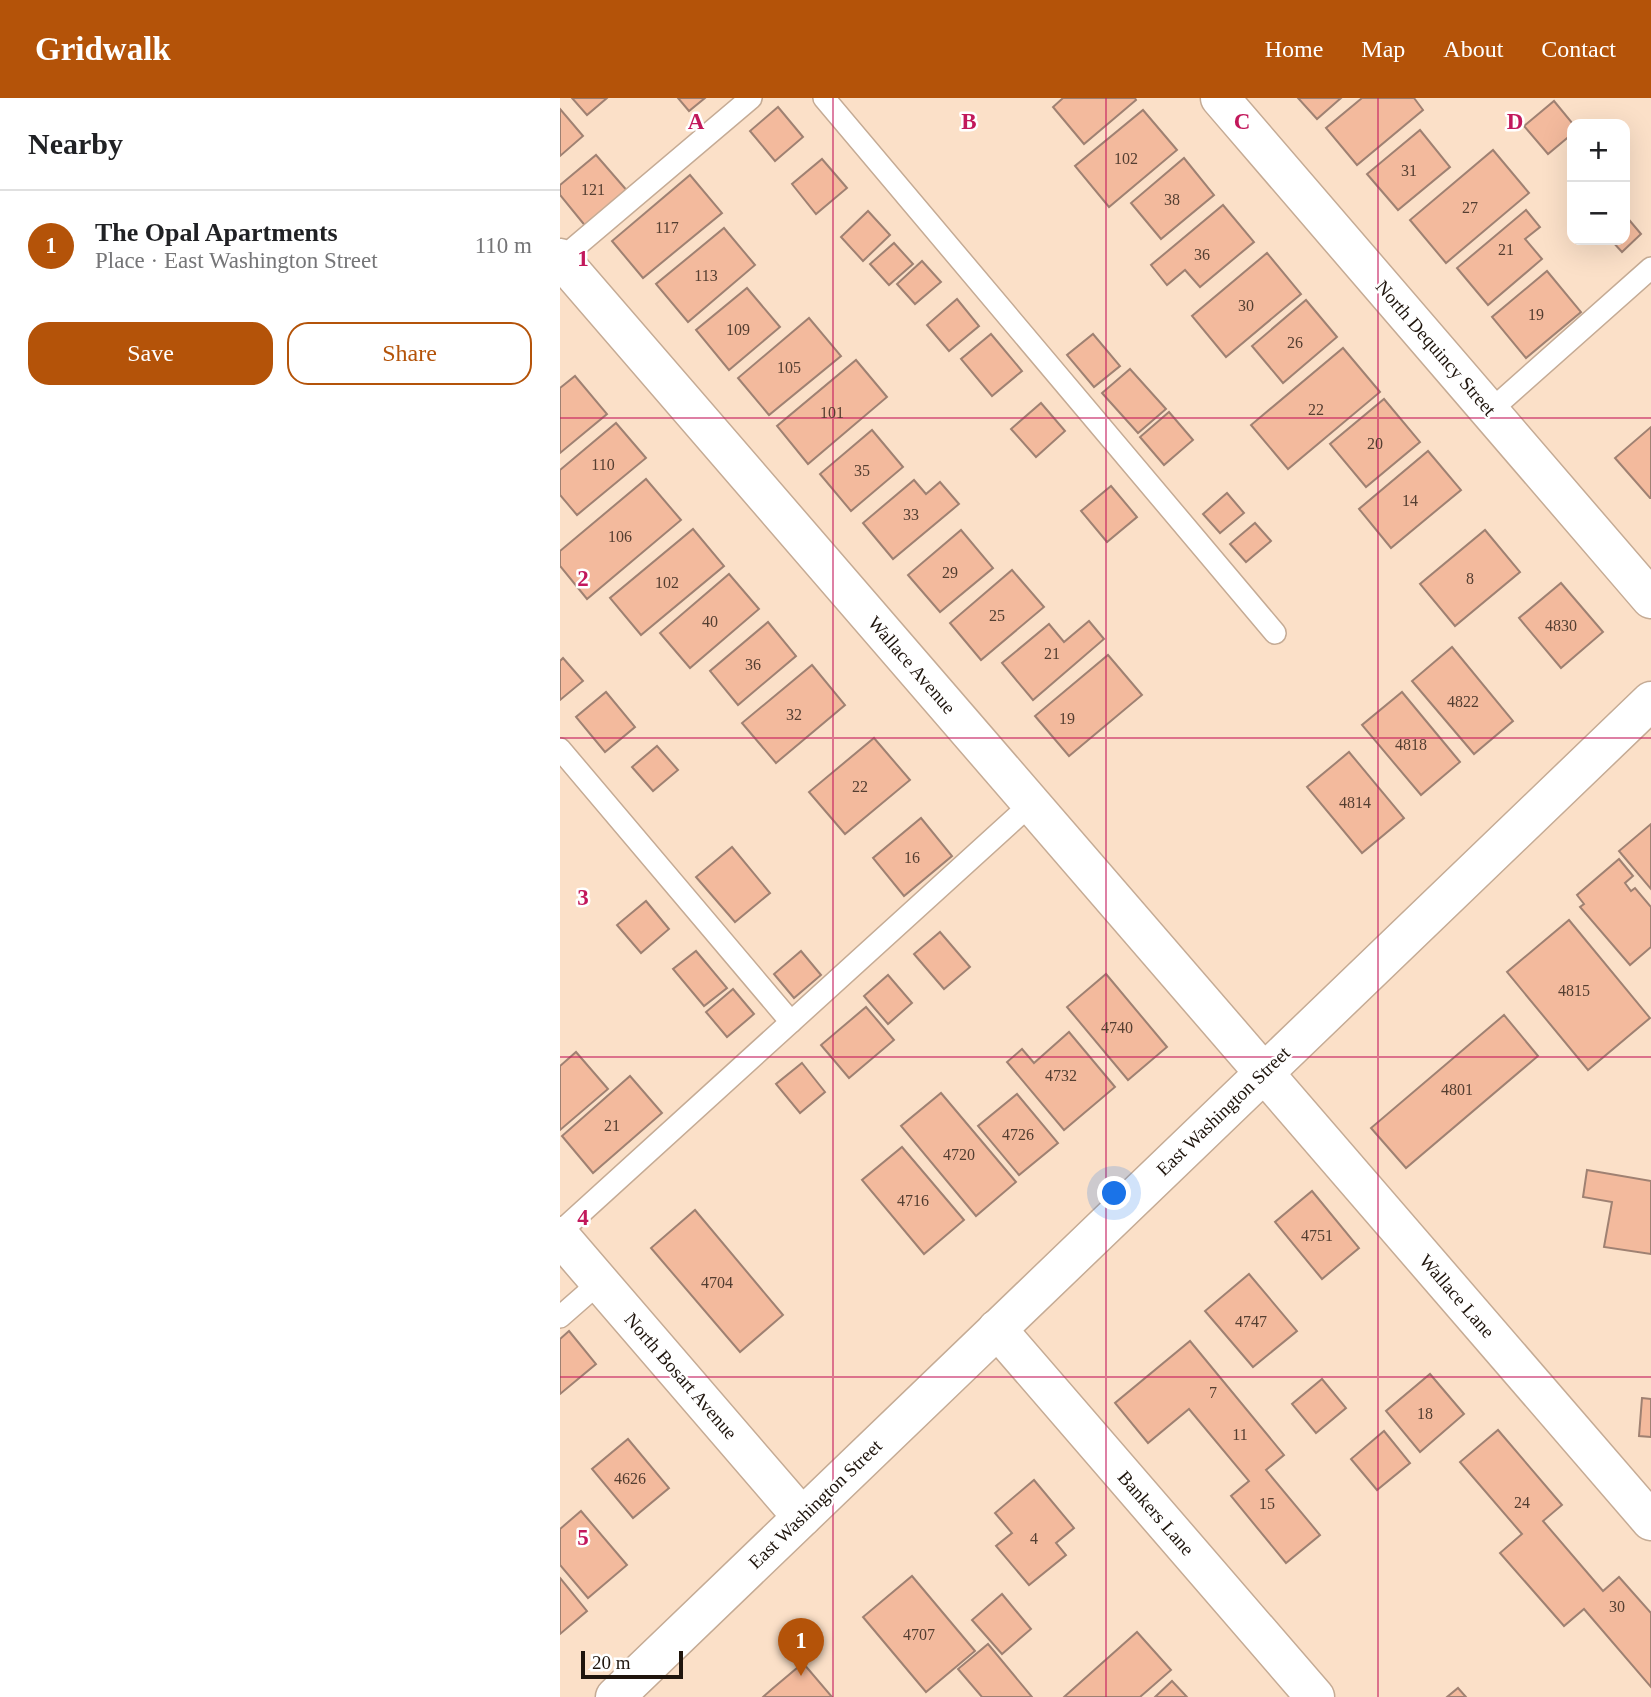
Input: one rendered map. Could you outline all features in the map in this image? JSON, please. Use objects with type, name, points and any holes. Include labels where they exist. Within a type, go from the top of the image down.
[{"type":"street","name":"North Dequincy Street","points":[[1220,98],[1651,598]]},
{"type":"street","name":"Wallace Avenue","points":[[560,259],[1264,1072]]},
{"type":"street","name":"East Washington Street","points":[[633,1691],[802,1517],[1651,701]]},
{"type":"street","name":"Wallace Lane","points":[[1264,1072],[1651,1521]]},
{"type":"street","name":"North Bosart Avenue","points":[[560,1234],[802,1517]]},
{"type":"street","name":"Bankers Lane","points":[[997,1329],[1315,1697]]},
{"type":"lane","points":[[560,259],[751,98]]},
{"type":"lane","points":[[824,98],[1275,633]]},
{"type":"lane","points":[[1490,411],[1651,268]]},
{"type":"lane","points":[[560,749],[791,1021]]},
{"type":"lane","points":[[560,1234],[1032,803]]},
{"type":"lane","points":[[560,1317],[600,1282]]},
{"type":"building","points":[[572,98],[607,98],[587,115]]},
{"type":"building","points":[[678,98],[705,98],[689,111]]},
{"type":"building","points":[[1063,98],[1136,100],[1084,144],[1053,107]]},
{"type":"building","points":[[1298,98],[1341,98],[1317,119]]},
{"type":"building","points":[[1362,98],[1414,98],[1423,110],[1357,165],[1326,128]]},
{"type":"building","points":[[1554,101],[1569,119],[1567,138],[1548,154],[1524,126]]},
{"type":"building","points":[[778,107],[803,137],[775,161],[750,131]]},
{"type":"building","points":[[560,109],[583,136],[560,156]]},
{"type":"building","points":[[1143,110],[1177,150],[1109,207],[1075,166]]},
{"type":"building","points":[[1420,130],[1450,167],[1398,210],[1367,174]]},
{"type":"building","points":[[1493,150],[1529,193],[1446,263],[1410,220]]},
{"type":"building","points":[[596,155],[629,193],[587,228],[560,195],[560,185]]},
{"type":"building","points":[[1184,158],[1214,195],[1161,239],[1131,203]]},
{"type":"building","points":[[822,159],[847,188],[816,214],[792,184]]},
{"type":"building","points":[[690,175],[722,213],[643,278],[612,241]]},
{"type":"building","points":[[1223,205],[1254,242],[1200,287],[1185,270],[1167,285],[1151,265]]},
{"type":"building","points":[[1526,210],[1540,227],[1525,239],[1542,259],[1488,305],[1457,268]]},
{"type":"building","points":[[868,211],[890,235],[863,261],[841,237]]},
{"type":"building","points":[[1630,221],[1641,234],[1630,244]]},
{"type":"building","points":[[724,228],[755,265],[688,322],[656,284]]},
{"type":"building","points":[[894,243],[913,264],[889,285],[870,264]]},
{"type":"building","points":[[1616,245],[1629,245],[1622,252]]},
{"type":"building","points":[[1267,253],[1301,294],[1226,357],[1192,316]]},
{"type":"building","points":[[922,261],[941,282],[915,304],[897,284]]},
{"type":"building","points":[[1547,271],[1581,312],[1526,358],[1492,317]]},
{"type":"building","points":[[747,288],[780,327],[729,370],[696,330]]},
{"type":"building","points":[[957,299],[979,326],[949,351],[927,325]]},
{"type":"building","points":[[1306,300],[1337,337],[1283,383],[1252,346]]},
{"type":"building","points":[[809,318],[841,356],[769,415],[738,378]]},
{"type":"building","points":[[991,334],[1022,371],[992,396],[961,359]]},
{"type":"building","points":[[1093,334],[1120,366],[1094,387],[1067,355]]},
{"type":"building","points":[[1343,348],[1380,392],[1288,469],[1251,425]]},
{"type":"building","points":[[856,360],[887,397],[808,464],[777,426]]},
{"type":"building","points":[[1130,369],[1166,409],[1138,433],[1102,393]]},
{"type":"building","points":[[575,376],[607,414],[560,453],[560,388]]},
{"type":"building","points":[[1384,399],[1420,442],[1366,487],[1330,444]]},
{"type":"building","points":[[1041,403],[1065,431],[1036,457],[1011,429]]},
{"type":"building","points":[[1169,412],[1193,440],[1164,465],[1140,437]]},
{"type":"building","points":[[616,423],[646,458],[577,515],[560,495],[560,470]]},
{"type":"building","points":[[1651,427],[1651,498],[1650,498],[1615,458]]},
{"type":"building","points":[[872,430],[903,467],[851,511],[820,474]]},
{"type":"building","points":[[1428,451],[1461,490],[1391,548],[1359,509]]},
{"type":"building","points":[[646,479],[681,520],[587,599],[560,566],[560,551]]},
{"type":"building","points":[[914,480],[926,494],[940,482],[959,504],[893,559],[863,523]]},
{"type":"building","points":[[1111,486],[1137,517],[1107,542],[1081,511]]},
{"type":"building","points":[[1227,493],[1244,513],[1220,533],[1203,514]]},
{"type":"building","points":[[1255,523],[1271,541],[1246,562],[1230,544]]},
{"type":"building","points":[[693,529],[724,566],[641,635],[610,598]]},
{"type":"building","points":[[961,530],[993,568],[940,612],[908,575]]},
{"type":"building","points":[[1485,530],[1520,572],[1455,626],[1420,584]]},
{"type":"building","points":[[1012,570],[1044,607],[981,660],[950,623]]},
{"type":"building","points":[[729,574],[759,609],[690,668],[660,633]]},
{"type":"building","points":[[1561,583],[1603,632],[1561,668],[1519,618]]},
{"type":"building","points":[[1089,621],[1104,639],[1033,700],[1002,663],[1049,624],[1064,642]]},
{"type":"building","points":[[768,622],[796,656],[738,705],[710,671]]},
{"type":"building","points":[[1452,647],[1513,721],[1474,754],[1412,681]]},
{"type":"building","points":[[1108,655],[1142,695],[1069,756],[1035,716]]},
{"type":"building","points":[[563,658],[583,681],[560,700],[560,661]]},
{"type":"building","points":[[812,665],[845,705],[776,763],[742,723]]},
{"type":"building","points":[[606,692],[635,727],[605,752],[576,717]]},
{"type":"building","points":[[1402,692],[1460,762],[1421,795],[1362,725]]},
{"type":"building","points":[[874,738],[910,780],[845,834],[809,792]]},
{"type":"building","points":[[657,746],[678,770],[653,791],[632,767]]},
{"type":"building","points":[[1349,752],[1404,818],[1362,853],[1307,787]]},
{"type":"building","points":[[921,818],[952,856],[904,896],[873,858]]},
{"type":"building","points":[[1651,824],[1651,889],[1619,851]]},
{"type":"building","points":[[732,847],[770,893],[735,922],[696,877]]},
{"type":"building","points":[[1619,859],[1633,876],[1625,883],[1631,891],[1635,888],[1651,907],[1651,947],[1630,965],[1580,907],[1584,904],[1577,895]]},
{"type":"building","points":[[646,901],[669,929],[641,953],[617,925]]},
{"type":"building","points":[[1569,920],[1650,1018],[1588,1070],[1507,972]]},
{"type":"building","points":[[940,932],[970,967],[944,989],[914,954]]},
{"type":"building","points":[[696,951],[727,988],[704,1006],[673,969]]},
{"type":"building","points":[[801,951],[821,975],[794,998],[774,974]]},
{"type":"building","points":[[1106,974],[1167,1047],[1128,1080],[1067,1007]]},
{"type":"building","points":[[888,975],[912,1003],[888,1024],[864,996]]},
{"type":"building","points":[[733,989],[754,1014],[727,1037],[706,1012]]},
{"type":"building","points":[[866,1007],[894,1040],[849,1078],[821,1045]]},
{"type":"building","points":[[1504,1015],[1538,1056],[1406,1168],[1371,1128]]},
{"type":"building","points":[[1069,1032],[1115,1087],[1064,1130],[1007,1062],[1022,1049],[1034,1063]]},
{"type":"building","points":[[576,1052],[608,1089],[560,1130],[560,1066]]},
{"type":"building","points":[[802,1063],[825,1092],[800,1113],[776,1084]]},
{"type":"building","points":[[630,1076],[662,1113],[593,1173],[562,1136]]},
{"type":"building","points":[[941,1093],[1016,1182],[976,1216],[901,1126]]},
{"type":"building","points":[[1017,1094],[1058,1143],[1019,1175],[978,1126]]},
{"type":"building","points":[[902,1147],[964,1220],[924,1254],[862,1180]]},
{"type":"building","points":[[1587,1170],[1651,1181],[1651,1254],[1604,1247],[1612,1202],[1583,1197]]},
{"type":"building","points":[[1312,1191],[1359,1248],[1322,1279],[1275,1222]]},
{"type":"building","points":[[695,1210],[783,1315],[740,1352],[651,1248]]},
{"type":"building","points":[[1249,1274],[1297,1331],[1253,1367],[1205,1311]]},
{"type":"building","points":[[569,1331],[596,1364],[560,1394],[560,1339]]},
{"type":"building","points":[[1190,1341],[1284,1455],[1266,1470],[1320,1535],[1286,1563],[1231,1496],[1249,1481],[1189,1409],[1148,1443],[1115,1403]]},
{"type":"building","points":[[1430,1374],[1464,1414],[1420,1452],[1386,1411]]},
{"type":"building","points":[[1322,1379],[1346,1408],[1316,1433],[1292,1404]]},
{"type":"building","points":[[1642,1398],[1651,1399],[1651,1437],[1639,1436]]},
{"type":"building","points":[[1498,1430],[1562,1505],[1543,1521],[1603,1591],[1619,1577],[1651,1613],[1651,1687],[1584,1609],[1564,1626],[1500,1553],[1522,1534],[1460,1462]]},
{"type":"building","points":[[1384,1431],[1410,1463],[1377,1490],[1351,1459]]},
{"type":"building","points":[[628,1439],[669,1488],[633,1518],[592,1469]]},
{"type":"building","points":[[1034,1480],[1074,1528],[1056,1543],[1066,1555],[1029,1585],[996,1546],[1012,1533],[995,1513]]},
{"type":"building","points":[[581,1511],[627,1565],[588,1598],[560,1565],[560,1529]]},
{"type":"building","points":[[912,1576],[975,1651],[926,1692],[863,1617]]},
{"type":"building","points":[[560,1578],[587,1611],[560,1634]]},
{"type":"building","points":[[1002,1594],[1031,1629],[1002,1654],[972,1620]]},
{"type":"building","points":[[1137,1632],[1171,1670],[1140,1697],[1064,1697]]},
{"type":"building","points":[[988,1644],[1032,1697],[982,1697],[958,1669]]},
{"type":"building","points":[[803,1663],[832,1697],[763,1697],[772,1689]]},
{"type":"building","points":[[1172,1681],[1187,1697],[1155,1697]]},
{"type":"building","points":[[1458,1688],[1466,1697],[1447,1697]]},
{"type":"place","name":"The Opal Apartments","points":[[801,1676]]}]
